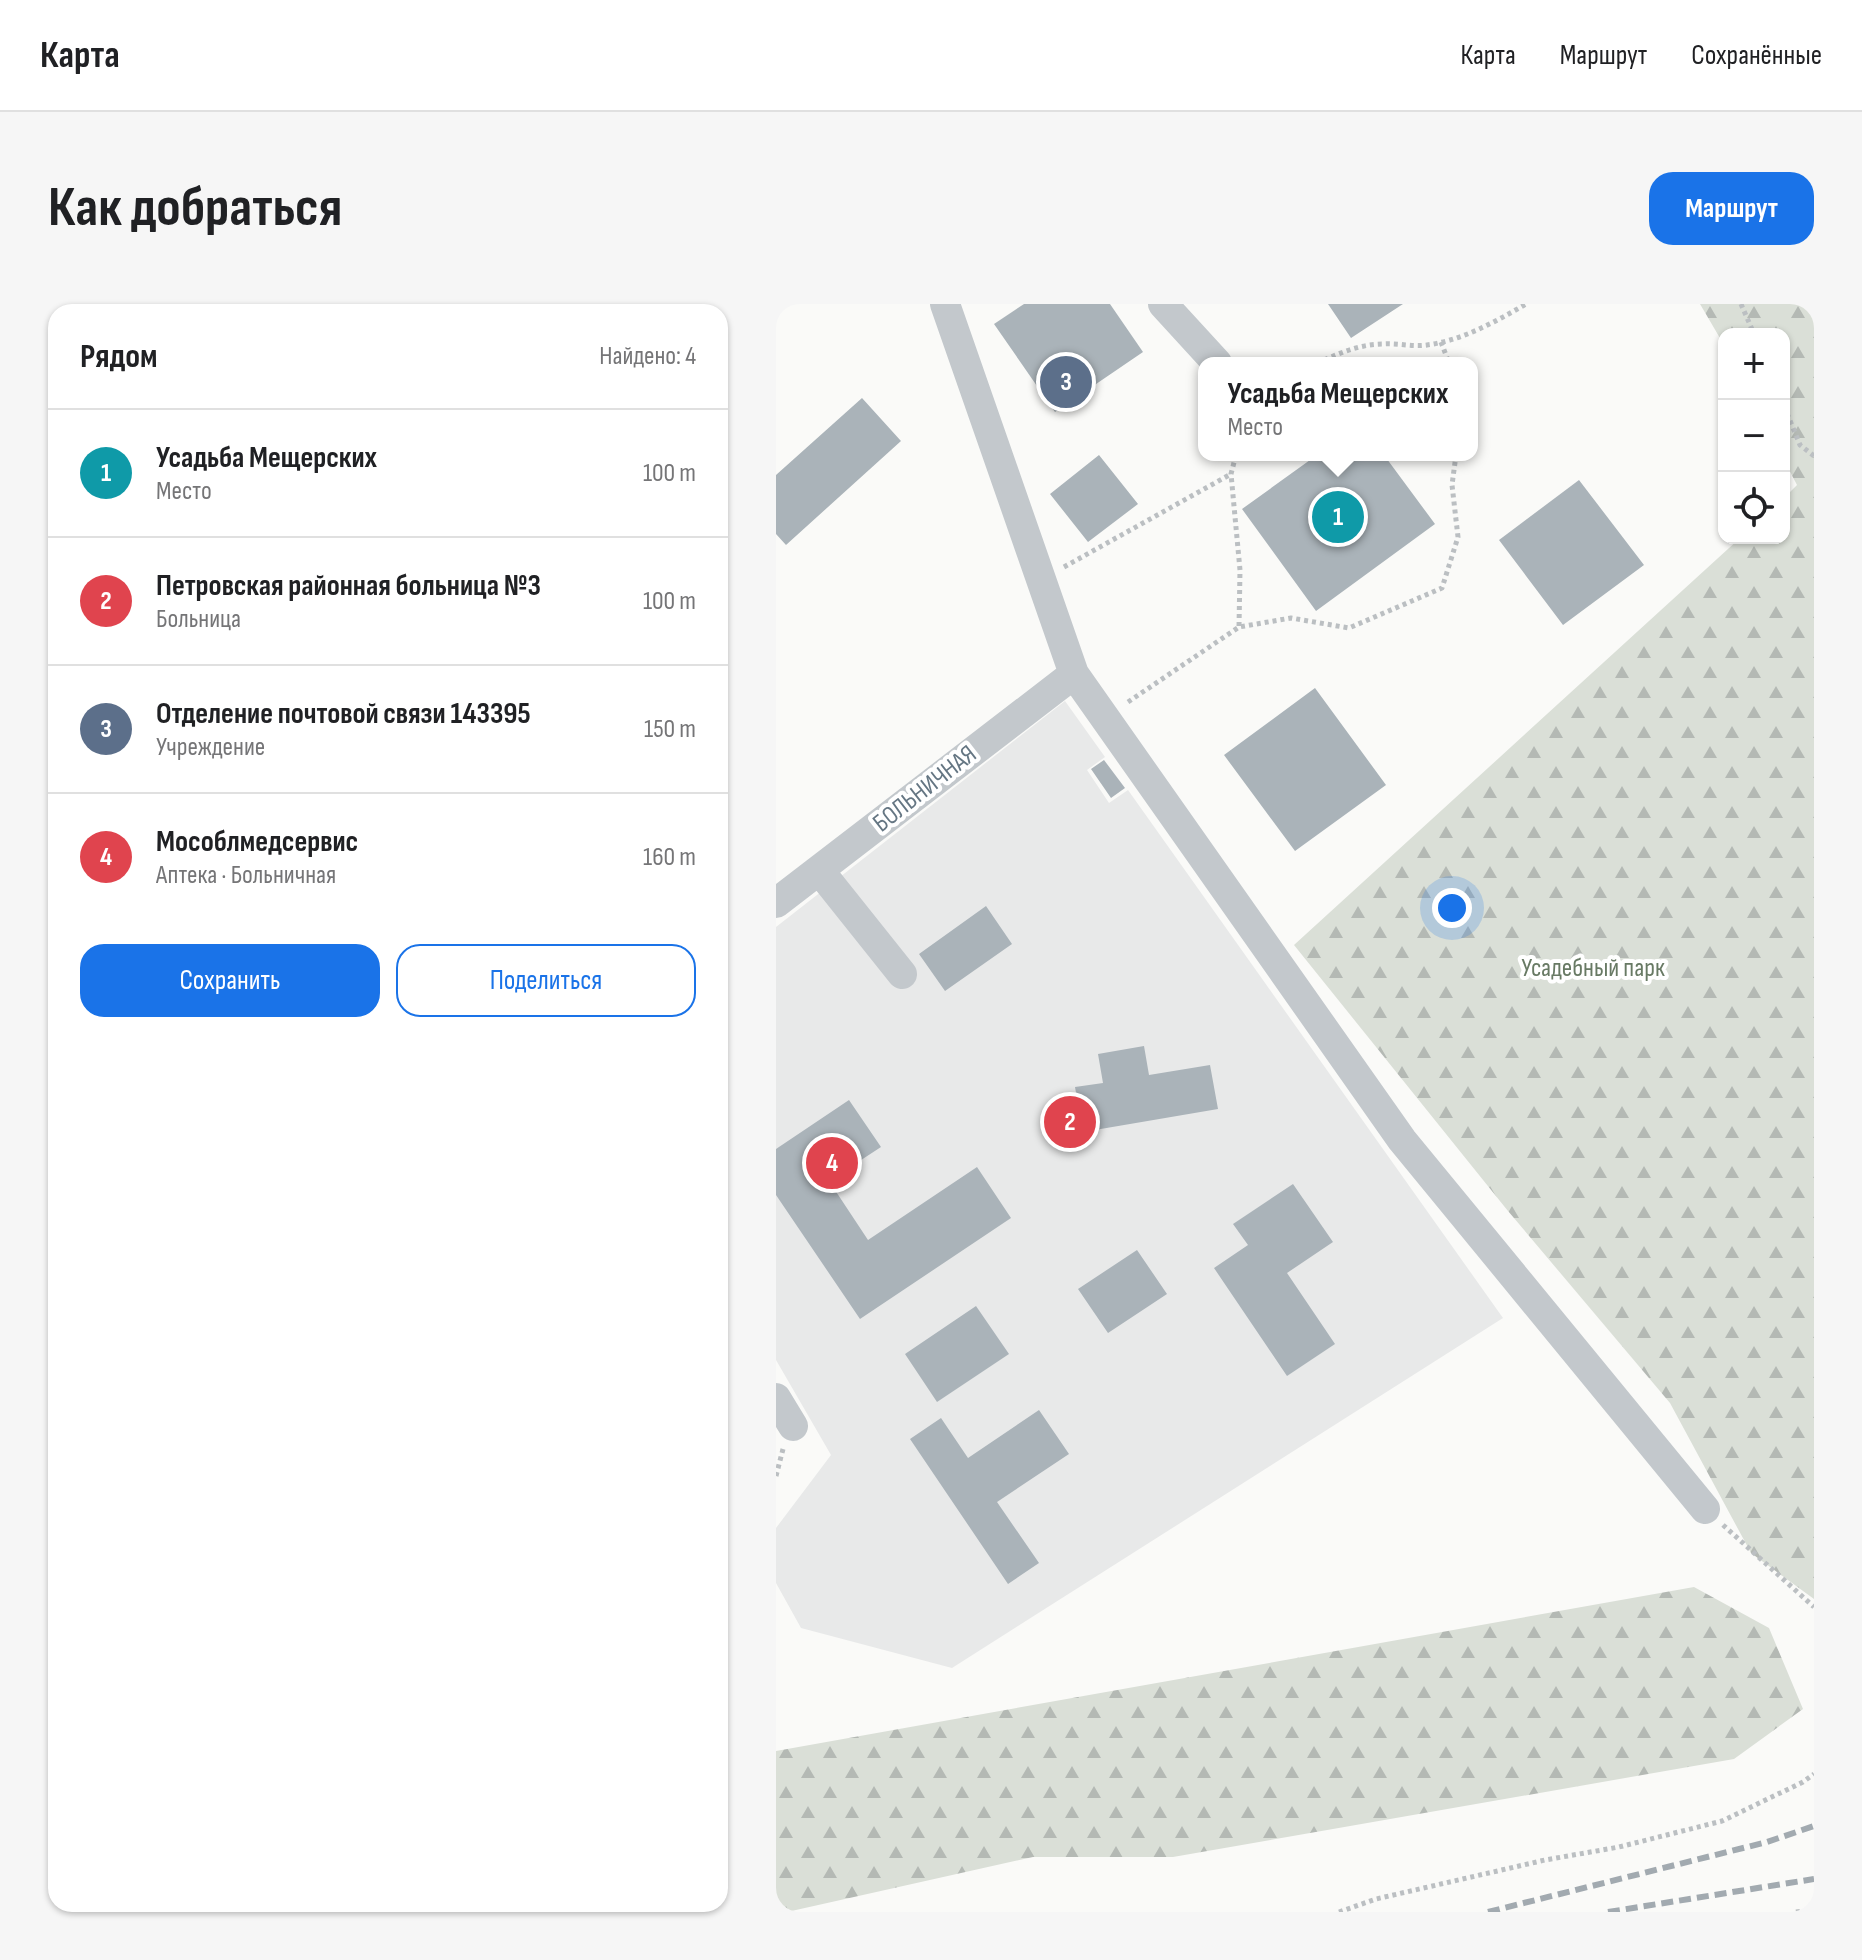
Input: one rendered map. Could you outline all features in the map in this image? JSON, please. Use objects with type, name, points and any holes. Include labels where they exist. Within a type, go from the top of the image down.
[{"type":"street","points":[[945,304],[1074,674],[1402,1140],[1705,1509]]},
{"type":"street","points":[[1163,304],[1212,357]]},
{"type":"street","name":"БОЛЬНИЧНАЯ","points":[[776,903],[1074,674]]},
{"type":"street","points":[[819,870],[902,974]]},
{"type":"street","points":[[776,1398],[793,1426]]},
{"type":"path","points":[[1331,357],[1349,349],[1381,343],[1423,346],[1441,342],[1481,329],[1526,304]]},
{"type":"path","points":[[1741,304],[1751,328]]},
{"type":"path","points":[[1441,342],[1447,357]]},
{"type":"path","points":[[1790,421],[1800,445],[1814,456]]},
{"type":"path","points":[[1234,461],[1231,474],[1240,570],[1239,627]]},
{"type":"path","points":[[1105,717],[1239,627],[1291,618],[1349,628],[1442,588],[1458,537],[1452,485],[1455,461]]},
{"type":"path","points":[[1040,581],[1231,474]]},
{"type":"path","points":[[1705,1509],[1814,1607]]},
{"type":"path","points":[[1339,1912],[1376,1899],[1545,1860],[1619,1847],[1722,1821],[1814,1774]]},
{"type":"path","points":[[1796,1912],[1814,1909]]},
{"type":"shaded area","points":[[1065,701],[1105,757],[1087,770],[1109,803],[1128,790],[1503,1318],[952,1668],[801,1628],[776,1583],[776,1528],[831,1455],[776,1360],[776,927]]},
{"type":"green space","name":"Усадебный парк","points":[[1700,304],[1814,304],[1814,1599],[1751,1553],[1670,1403],[1508,1211],[1294,945],[1733,544],[1790,544],[1790,492],[1797,485],[1790,472],[1790,328],[1718,328],[1718,335]]},
{"type":"green space","points":[[1694,1587],[1769,1628],[1803,1709],[1734,1759],[1173,1857],[1033,1857],[776,1912],[776,1751]]},
{"type":"building","points":[[1024,304],[1110,304],[1143,352],[1055,412],[994,324]]},
{"type":"building","points":[[1328,304],[1403,304],[1351,338]]},
{"type":"building","points":[[862,398],[901,441],[786,545],[776,534],[776,475]]},
{"type":"building","points":[[1099,455],[1138,504],[1088,542],[1050,494]]},
{"type":"building","points":[[1309,461],[1388,461],[1435,524],[1316,611],[1242,509]]},
{"type":"building","points":[[1579,480],[1644,565],[1563,625],[1499,540]]},
{"type":"building","points":[[1315,688],[1386,785],[1295,851],[1224,755]]},
{"type":"building","points":[[1104,760],[1125,788],[1111,798],[1091,769]]},
{"type":"building","points":[[986,906],[1012,944],[945,991],[919,954]]},
{"type":"building","points":[[1144,1046],[1149,1075],[1210,1065],[1218,1109],[1083,1132],[1075,1087],[1103,1083],[1098,1054]]},
{"type":"building","points":[[849,1100],[881,1147],[829,1181],[868,1240],[977,1167],[1011,1218],[860,1319],[776,1195],[776,1149]]},
{"type":"building","points":[[1293,1184],[1333,1242],[1287,1273],[1335,1344],[1287,1376],[1214,1268],[1248,1245],[1233,1224]]},
{"type":"building","points":[[1137,1250],[1167,1294],[1108,1333],[1078,1289]]},
{"type":"building","points":[[976,1306],[1009,1354],[937,1402],[905,1354]]},
{"type":"building","points":[[1039,1410],[1069,1454],[997,1502],[1039,1563],[1008,1584],[910,1439],[941,1418],[968,1458]]},
{"type":"railway","points":[[1488,1912],[1767,1842],[1814,1826]]},
{"type":"railway","points":[[1608,1912],[1814,1879]]},
{"type":"place","name":"Отделение почтовой связи 143395","points":[[1066,382]]},
{"type":"place","name":"Усадьба Мещерских","points":[[1338,517]]},
{"type":"place","name":"Петровская районная больница №3","points":[[1070,1122]]},
{"type":"place","name":"Мособлмедсервис","points":[[832,1163]]}]
